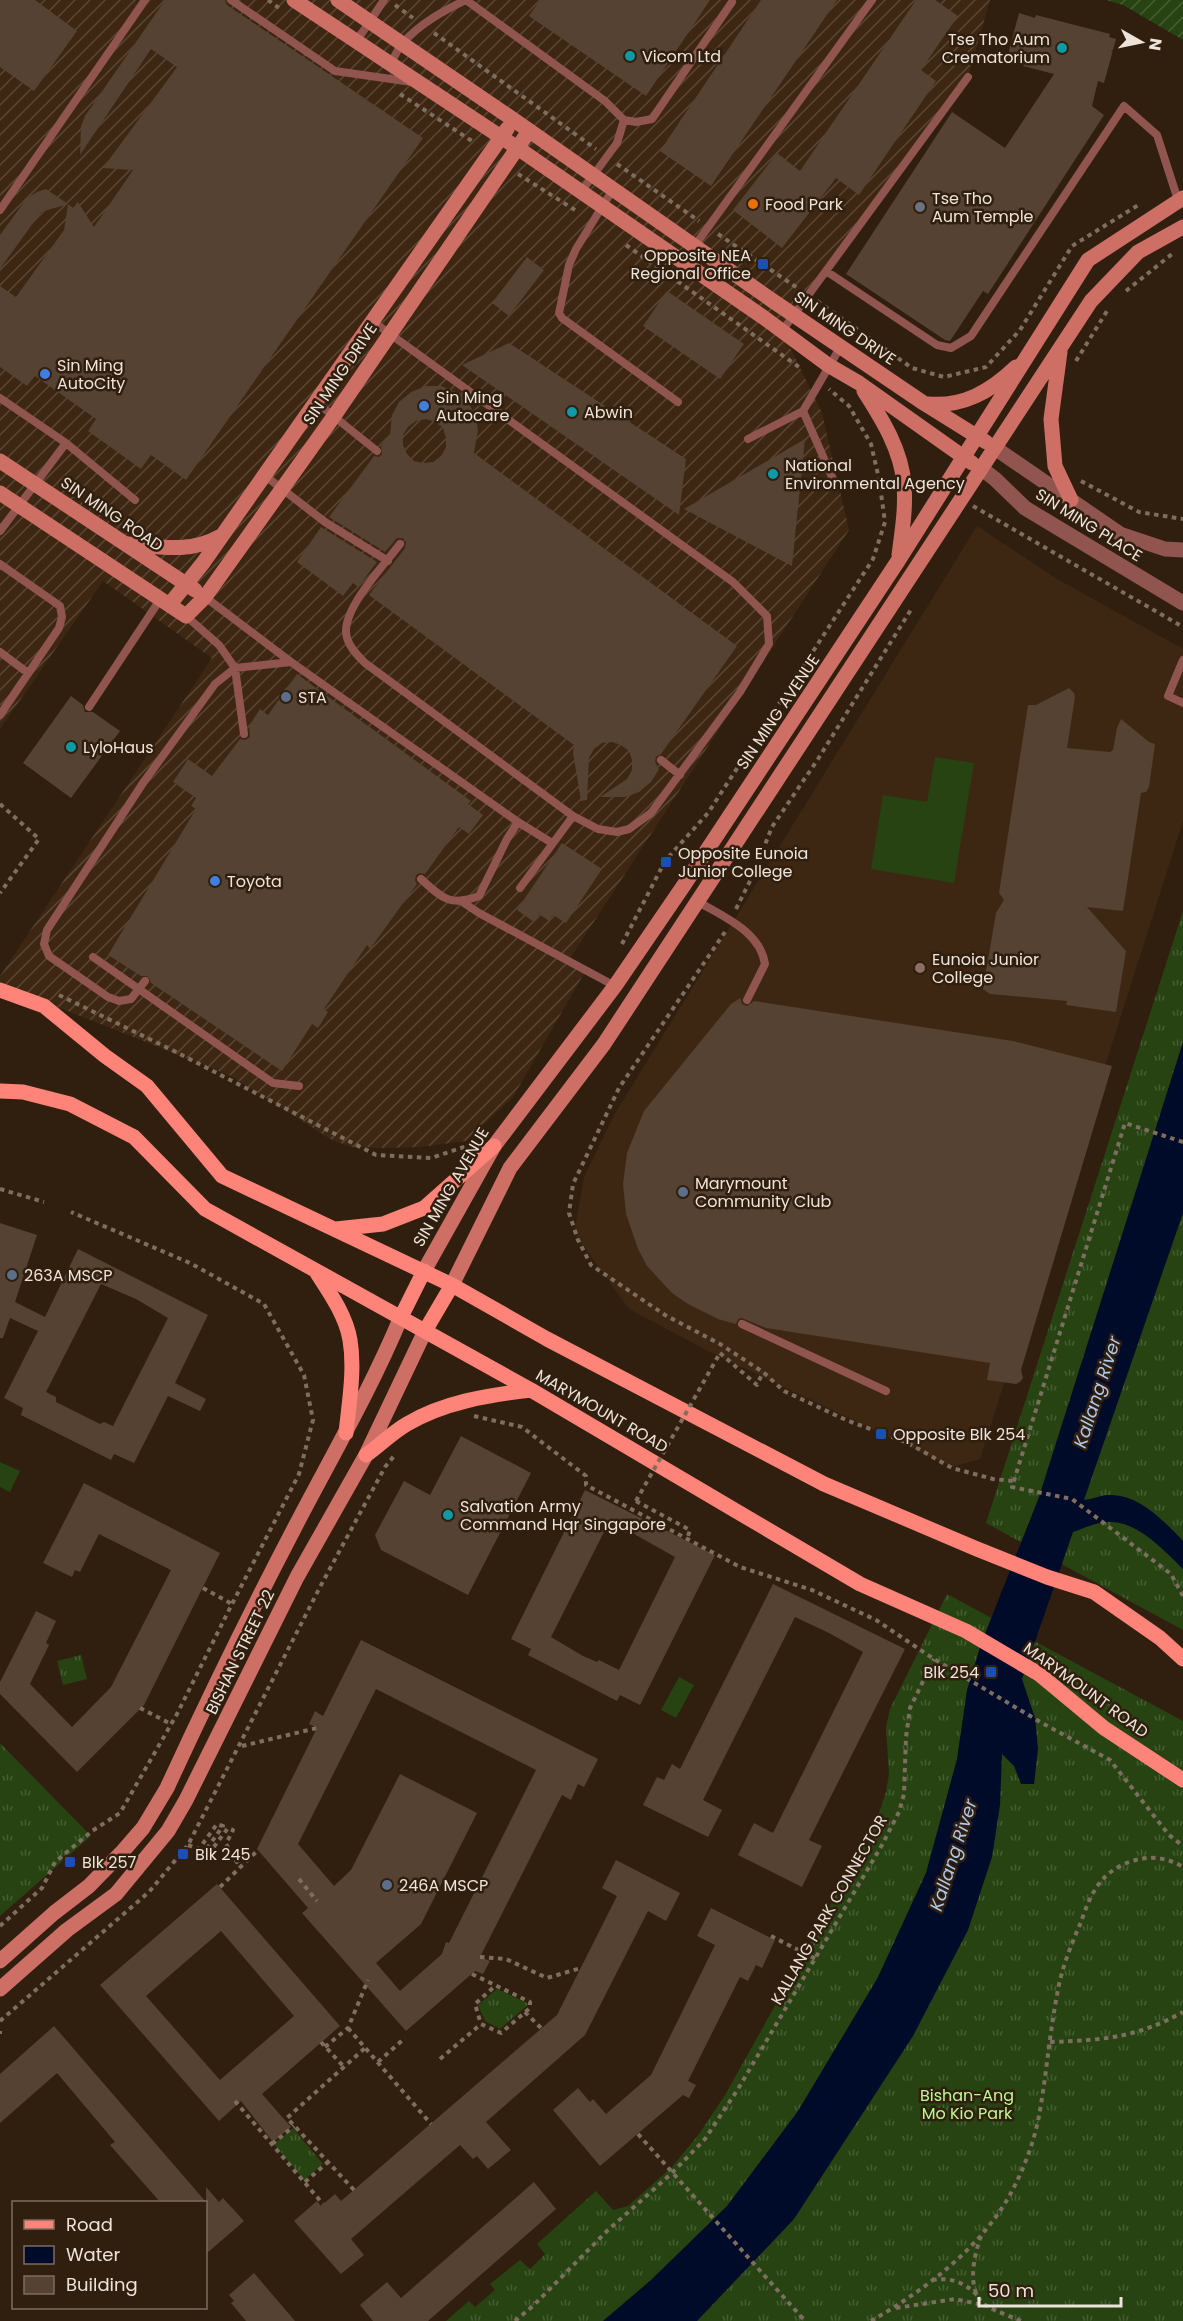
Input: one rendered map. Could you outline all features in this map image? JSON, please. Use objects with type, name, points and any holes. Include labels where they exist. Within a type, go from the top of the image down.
[{"type":"main road","points":[[294,0],[519,149],[982,470]]},
{"type":"main road","name":"SIN MING DRIVE","points":[[339,0],[794,315],[925,404],[996,448]]},
{"type":"main road","name":"SIN MING DRIVE","points":[[166,601],[187,584],[514,120]]},
{"type":"main road","name":"SIN MING DRIVE","points":[[186,616],[205,597],[334,416],[530,131]]},
{"type":"main road","name":"SIN MING AVENUE","points":[[424,1270],[494,1146],[615,986],[742,799],[898,561],[1088,260],[1181,199]]},
{"type":"main road","points":[[452,1285],[510,1168],[604,1044],[1091,301],[1138,252],[1183,227]]},
{"type":"main road","points":[[1061,346],[1051,419],[1055,466],[1071,500]]},
{"type":"main road","points":[[925,404],[947,406],[976,396],[1012,371],[1030,354]]},
{"type":"main road","points":[[859,383],[883,423],[902,468],[904,502],[898,561]]},
{"type":"main road","name":"SIN MING ROAD","points":[[0,461],[205,597]]},
{"type":"main road","points":[[0,493],[186,616]]},
{"type":"main road","points":[[123,543],[190,548],[206,544],[221,535]]},
{"type":"main road","points":[[0,990],[44,1006],[105,1056],[147,1086],[222,1176],[424,1270],[547,1340],[824,1484],[976,1549],[1047,1577],[1094,1592],[1161,1638],[1183,1659]]},
{"type":"main road","name":"MARYMOUNT ROAD","points":[[0,1091],[23,1092],[70,1104],[134,1137],[205,1209],[317,1273],[531,1389],[860,1584],[966,1631],[1039,1674],[1104,1728],[1183,1779]]},
{"type":"main road","points":[[336,1229],[383,1224],[424,1208],[494,1146]]},
{"type":"main road","name":"BISHAN STREET 22","points":[[0,1961],[54,1913],[89,1886],[143,1828],[167,1788],[291,1535],[346,1433],[424,1270]]},
{"type":"main road","points":[[317,1273],[337,1305],[350,1339],[351,1378],[346,1433]]},
{"type":"main road","name":"BISHAN STREET 22","points":[[0,1989],[67,1930],[116,1894],[168,1831],[186,1800],[297,1577],[366,1455],[425,1331],[452,1285]]},
{"type":"main road","points":[[366,1455],[407,1424],[445,1408],[500,1394],[531,1389]]},
{"type":"street","name":"SIN MING PLACE","points":[[996,448],[1120,534],[1165,549],[1183,550]]},
{"type":"street","name":"SIN MING PLACE","points":[[982,470],[996,479],[1025,508],[1183,603]]},
{"type":"lane","points":[[0,210],[145,0]]},
{"type":"lane","points":[[231,0],[335,71],[417,83]]},
{"type":"lane","points":[[356,42],[385,0]]},
{"type":"lane","points":[[390,65],[402,44],[424,25],[436,15],[466,0],[605,102],[624,120],[636,122],[652,119],[732,2]]},
{"type":"lane","points":[[683,262],[872,0]]},
{"type":"lane","points":[[782,331],[968,77]]},
{"type":"lane","points":[[826,271],[937,345],[951,348],[971,336],[1124,106],[1157,135],[1181,199]]},
{"type":"lane","points":[[581,192],[617,143],[624,120]]},
{"type":"lane","points":[[613,189],[569,265],[559,313],[562,318],[678,402]]},
{"type":"lane","points":[[372,321],[733,582],[767,616],[769,644],[740,692],[651,813],[629,829],[607,832],[585,824],[573,816],[357,655],[347,640],[346,631],[350,615],[400,544]]},
{"type":"lane","points":[[748,439],[803,411],[840,346]]},
{"type":"lane","points":[[0,398],[66,443],[135,501]]},
{"type":"lane","points":[[316,402],[378,452]]},
{"type":"lane","points":[[803,411],[833,479]]},
{"type":"lane","points":[[0,531],[66,443]]},
{"type":"lane","points":[[264,476],[325,522],[388,561]]},
{"type":"lane","points":[[0,564],[60,606],[62,617],[58,628],[0,714]]},
{"type":"lane","points":[[205,597],[291,662],[518,822],[552,843]]},
{"type":"lane","points":[[89,707],[166,601]]},
{"type":"lane","points":[[186,616],[219,645],[235,668],[244,734]]},
{"type":"lane","points":[[0,652],[28,673]]},
{"type":"lane","points":[[1183,660],[1168,696],[1183,703]]},
{"type":"lane","points":[[145,981],[131,999],[119,1001],[108,997],[49,956],[44,944],[47,930],[143,783],[215,684],[235,668],[291,662]]},
{"type":"lane","points":[[661,760],[680,775]]},
{"type":"lane","points":[[520,888],[573,816]]},
{"type":"lane","points":[[421,879],[442,897],[457,902],[476,897],[481,894],[507,839],[518,822]]},
{"type":"lane","points":[[461,901],[479,913],[615,986]]},
{"type":"lane","points":[[697,901],[753,937],[764,956],[765,964],[747,1000]]},
{"type":"lane","points":[[93,957],[273,1083],[299,1086]]},
{"type":"lane","points":[[742,1324],[886,1391]]},
{"type":"path","points":[[385,0],[424,25],[709,228],[912,368],[944,377],[986,367],[1020,330],[1072,246]]},
{"type":"path","points":[[518,174],[593,222]]},
{"type":"path","points":[[618,951],[664,861],[708,813],[873,559],[885,522],[871,444],[849,406],[820,381],[621,242]]},
{"type":"path","points":[[1121,295],[1173,254]]},
{"type":"path","points":[[1075,363],[1113,302]]},
{"type":"path","points":[[976,508],[996,479]]},
{"type":"path","points":[[1080,480],[1139,512],[1183,519]]},
{"type":"path","points":[[963,499],[1183,627]]},
{"type":"path","points":[[913,607],[772,828],[752,877],[723,936],[619,1088],[573,1184],[569,1213],[578,1240],[591,1265],[665,1315],[720,1344],[763,1372],[784,1391],[846,1420],[908,1443],[952,1468],[993,1479],[1013,1481]]},
{"type":"path","points":[[0,804],[39,839],[0,893]]},
{"type":"path","points":[[57,994],[125,1026],[376,1155],[430,1158]]},
{"type":"path","points":[[1183,1142],[1125,1123],[1012,1487],[1072,1499],[1171,1574],[1183,1596]]},
{"type":"path","points":[[0,1190],[44,1202]]},
{"type":"path","points":[[0,1926],[42,1888],[55,1862],[92,1831],[120,1813],[177,1714],[299,1474],[313,1420],[304,1375],[264,1304],[190,1263],[71,1212]]},
{"type":"path","points":[[687,1539],[690,1530],[636,1501],[720,1353],[757,1385],[763,1372]]},
{"type":"path","points":[[466,1414],[522,1427],[586,1476],[586,1485],[740,1567],[812,1590],[876,1620],[934,1659],[1110,1760],[1169,1835],[1183,1846]]},
{"type":"path","points":[[0,2021],[149,1892],[188,1845],[241,1746],[320,1587],[385,1467],[399,1451]]},
{"type":"path","points":[[202,1588],[232,1604]]},
{"type":"path","name":"KALLANG PARK CONNECTOR","points":[[515,2321],[705,2139],[738,2089],[816,1959],[899,1812],[903,1794],[910,1708],[934,1659]]},
{"type":"path","points":[[140,1708],[171,1724]]},
{"type":"path","points":[[241,1746],[317,1728]]},
{"type":"path","points":[[188,1845],[200,1849],[218,1824],[223,1826],[203,1854],[207,1856],[228,1828],[233,1830],[226,1844],[240,1867]]},
{"type":"path","points":[[220,1887],[258,1850]]},
{"type":"path","points":[[871,2321],[931,2280],[981,2235],[1013,2190],[1032,2146],[1038,2121],[1057,1994],[1071,1945],[1089,1902],[1104,1878],[1130,1861],[1145,1858],[1162,1858],[1183,1867]]},
{"type":"path","points":[[299,1880],[316,1901]]},
{"type":"path","points":[[771,1936],[816,1959]]},
{"type":"path","points":[[480,1957],[506,1959],[547,1978],[581,1968]]},
{"type":"path","points":[[472,1974],[530,2002],[530,2008],[501,2033],[481,2024]]},
{"type":"path","points":[[325,2047],[348,2028],[368,1980]]},
{"type":"path","points":[[481,2024],[476,2004],[496,1985]]},
{"type":"path","points":[[525,2012],[541,2028]]},
{"type":"path","points":[[1050,2042],[1113,2039],[1143,2030],[1183,2012]]},
{"type":"path","points":[[440,2059],[481,2024]]},
{"type":"path","points":[[348,2028],[431,2124]]},
{"type":"path","points":[[378,2062],[405,2038]]},
{"type":"path","points":[[321,2043],[344,2067]]},
{"type":"path","points":[[354,2190],[286,2118],[365,2048]]},
{"type":"path","points":[[235,2101],[323,2204]]},
{"type":"path","points":[[272,2144],[294,2126]]},
{"type":"path","points":[[638,2134],[805,2321]]},
{"type":"path","points":[[305,2182],[328,2162]]},
{"type":"path","points":[[977,2295],[973,2264],[981,2235]]},
{"type":"path","points":[[931,2280],[940,2278],[964,2284],[986,2306]]},
{"type":"path","points":[[893,2308],[923,2302],[966,2300],[1022,2321]]},
{"type":"shaded area","points":[[0,0],[990,0],[968,77],[782,331],[822,413],[849,530],[569,960],[586,970],[513,1097],[466,1141],[420,1147],[351,1147],[332,1140],[231,1076],[0,984],[0,976],[212,658],[103,581],[0,729]]},
{"type":"shaded area","name":"Eunoia Junior College","points":[[977,526],[1057,579],[1183,649],[1183,821],[980,1459],[952,1467],[708,1351],[629,1309],[574,1233],[584,1177],[614,1115]]},
{"type":"green space","points":[[1106,0],[1183,0],[1183,40],[1123,5]]},
{"type":"green space","points":[[935,757],[974,763],[954,883],[871,869],[883,795],[927,802]]},
{"type":"green space","points":[[1183,911],[1183,1630],[986,1523]]},
{"type":"green space","points":[[0,1462],[20,1471],[10,1492],[0,1487]]},
{"type":"green space","name":"Bishan-Ang Mo Kio Park","points":[[947,1594],[1183,1721],[1183,2321],[446,2321],[469,2301],[475,2307],[495,2290],[490,2284],[520,2260],[530,2269],[545,2254],[537,2244],[596,2191],[613,2210],[628,2206],[672,2167],[699,2134],[725,2095],[877,1819],[889,1774],[886,1727],[890,1709]]},
{"type":"green space","points":[[81,1655],[87,1679],[63,1685],[57,1661]]},
{"type":"green space","points":[[679,1677],[694,1685],[676,1718],[661,1710]]},
{"type":"green space","points":[[0,1743],[91,1836],[0,1916]]},
{"type":"green space","points":[[497,1989],[529,2004],[500,2029],[485,2021],[478,2005]]},
{"type":"green space","points":[[293,2128],[323,2164],[304,2180],[274,2144]]},
{"type":"water","name":"Kallang River","points":[[1183,1042],[1183,1213],[1084,1500],[1107,1495],[1118,1496],[1129,1498],[1149,1509],[1183,1541],[1183,1569],[1149,1538],[1130,1526],[1104,1522],[1073,1532],[1022,1679],[1035,1718],[1038,1749],[1034,1784],[1021,1784],[1014,1766],[1002,1754],[1000,1805],[992,1857],[968,1930],[913,2036],[794,2219],[697,2321],[603,2321],[651,2280],[727,2206],[798,2111],[877,1979],[926,1873],[957,1759],[967,1690],[981,1644],[1039,1497]]},
{"type":"building","points":[[0,0],[35,0],[77,31],[34,91],[0,67]]},
{"type":"building","points":[[165,0],[225,0],[227,5],[423,138],[186,480],[151,455],[141,469],[88,431],[96,419],[35,376],[27,386],[0,367],[0,286],[16,297],[64,230],[68,204],[73,208],[78,202],[94,227],[133,170],[103,168],[177,67],[151,49],[80,155],[81,126],[85,116]]},
{"type":"building","name":"Vicom Ltd","points":[[540,0],[710,0],[646,96],[529,16]]},
{"type":"building","points":[[761,0],[837,0],[711,186],[660,151]]},
{"type":"building","points":[[916,0],[935,0],[958,16],[921,70],[936,81],[859,195],[836,178],[782,248],[733,210],[777,153],[800,171]]},
{"type":"building","name":"Tse Tho Aum Temple","points":[[1019,13],[1035,18],[1036,15],[1110,34],[1109,37],[1116,39],[1104,83],[1098,81],[1092,106],[1104,115],[988,294],[983,291],[950,341],[945,340],[846,274],[952,112],[1005,148],[1054,74],[1023,66],[1024,62],[1007,58]]},
{"type":"building","points":[[46,189],[68,204],[41,212],[0,269],[0,235],[27,198]]},
{"type":"building","points":[[527,257],[544,270],[509,316],[492,303]]},
{"type":"building","points":[[667,291],[744,344],[720,379],[643,326]]},
{"type":"building","name":"Abwin","points":[[509,343],[686,459],[679,515],[462,365]]},
{"type":"building","points":[[426,386],[441,386],[464,395],[475,415],[478,430],[474,453],[737,646],[661,754],[656,757],[655,762],[659,769],[651,782],[639,792],[625,797],[600,797],[627,779],[632,770],[629,751],[612,742],[602,743],[594,749],[589,758],[587,800],[581,801],[573,753],[574,745],[369,595],[405,548],[406,541],[397,538],[385,552],[329,517],[374,456],[379,457],[382,454],[381,446],[390,434],[392,415],[399,402],[411,392]],"holes":[[[426,419],[443,428],[446,447],[441,456],[433,462],[414,461],[407,454],[403,445],[403,435],[416,421]]]},
{"type":"building","name":"National Environmental Agency","points":[[805,439],[792,566],[684,509]]},
{"type":"building","points":[[321,527],[377,562],[358,587],[353,583],[343,596],[297,562]]},
{"type":"building","points":[[297,674],[471,801],[468,804],[483,815],[469,834],[459,827],[425,874],[416,875],[417,884],[370,949],[367,945],[324,1009],[328,1012],[318,1028],[312,1024],[282,1071],[151,983],[148,976],[141,976],[108,955],[196,809],[191,806],[196,798],[173,782],[188,759],[212,776],[240,739],[245,740],[250,737],[249,726],[260,709],[268,715]]},
{"type":"building","points":[[1069,688],[1075,697],[1067,748],[1110,752],[1113,750],[1121,719],[1149,742],[1155,744],[1149,787],[1146,792],[1141,793],[1123,911],[1087,907],[1126,951],[1116,1012],[1066,1005],[1067,1001],[990,994],[983,989],[996,913],[1004,900],[999,893],[1028,705],[1036,705]]},
{"type":"building","name":"LyloHaus","points":[[71,696],[83,705],[85,712],[93,712],[120,731],[71,798],[23,763]]},
{"type":"building","points":[[562,843],[602,869],[566,923],[553,915],[549,921],[539,914],[534,922],[517,910]]},
{"type":"building","points":[[740,998],[742,1004],[747,1006],[754,1001],[1013,1041],[1112,1066],[1021,1370],[1023,1378],[1020,1382],[1016,1384],[987,1380],[990,1363],[766,1328],[742,1318],[738,1319],[736,1324],[718,1319],[672,1293],[647,1266],[638,1249],[626,1214],[623,1184],[627,1153],[644,1111],[731,1004]]},
{"type":"building","points":[[0,1223],[37,1235],[15,1302],[45,1317],[78,1249],[208,1315],[175,1383],[206,1399],[200,1411],[168,1396],[134,1463],[114,1454],[111,1460],[21,1415],[23,1408],[4,1398],[38,1331],[10,1318],[3,1338],[0,1338]],"holes":[[[101,1284],[136,1299],[168,1318],[113,1426],[104,1422],[100,1424],[56,1402],[56,1397],[46,1392]]]},
{"type":"building","name":"Salvation Army Command Hqr Singapore","points":[[461,1436],[531,1473],[468,1595],[381,1550],[375,1535],[404,1481],[430,1495]]},
{"type":"building","points":[[84,1483],[220,1553],[144,1705],[77,1772],[0,1694],[0,1682],[36,1611],[56,1621],[46,1643],[49,1645],[30,1684],[72,1727],[111,1687],[171,1570],[99,1534],[80,1572],[75,1570],[72,1577],[43,1563]]},
{"type":"building","points":[[585,1490],[715,1555],[640,1705],[620,1695],[617,1701],[528,1655],[531,1649],[511,1639]],"holes":[[[608,1524],[626,1533],[627,1530],[675,1557],[619,1670],[599,1660],[597,1662],[583,1656],[551,1637]]]},
{"type":"building","points":[[773,1584],[905,1649],[809,1840],[822,1846],[802,1887],[738,1855],[754,1823],[773,1833],[863,1652],[829,1633],[795,1617],[703,1800],[722,1810],[708,1837],[643,1805],[657,1777],[664,1780],[672,1764],[680,1769]]},
{"type":"building","points":[[361,1640],[598,1759],[584,1787],[578,1784],[571,1800],[562,1795],[480,1957],[490,1961],[483,1974],[475,1971],[406,2031],[302,1913],[308,1908],[257,1849],[317,1728],[309,1724],[315,1711],[323,1716]],"holes":[[[376,1689],[536,1770],[449,1943],[446,1942],[442,1954],[400,1991],[376,1963],[421,1924],[477,1813],[400,1774],[351,1870],[334,1886],[298,1844]]]},
{"type":"building","points":[[616,1860],[680,1893],[666,1921],[648,1911],[585,2035],[486,2122],[511,2150],[488,2169],[477,2156],[473,2159],[460,2145],[351,2239],[364,2255],[341,2274],[294,2221],[317,2201],[321,2206],[335,2194],[341,2201],[557,2015],[617,1896],[602,1888]]},
{"type":"building","points":[[217,1884],[340,2026],[262,2094],[291,2127],[273,2142],[241,2101],[219,2121],[100,1985]],"holes":[[[221,1931],[294,2016],[220,2080],[146,1996]]]},
{"type":"building","points":[[711,1908],[775,1940],[762,1968],[756,1965],[748,1981],[740,1977],[688,2081],[696,2085],[689,2098],[683,2095],[600,2166],[553,2110],[578,2088],[590,2102],[593,2099],[606,2114],[651,2075],[715,1945],[697,1936]]},
{"type":"building","points":[[54,2026],[205,2201],[159,2201],[110,2145],[115,2142],[57,2073],[0,2123],[0,2074]]},
{"type":"building","points":[[534,2182],[556,2209],[428,2321],[373,2321],[360,2305],[387,2282],[401,2298]]},
{"type":"building","points":[[206,2187],[219,2202],[223,2198],[244,2221],[207,2253],[207,2201]]},
{"type":"building","points":[[254,2273],[295,2321],[246,2321],[231,2303],[234,2301],[229,2295]]},
{"type":"place","name":"Tse Tho Aum Crematorium","points":[[1062,48]]},
{"type":"place","name":"Vicom Ltd","points":[[630,56]]},
{"type":"place","name":"Food Park","points":[[753,204]]},
{"type":"place","name":"Tse Tho Aum Temple","points":[[920,207]]},
{"type":"place","name":"Opposite NEA Regional Office","points":[[763,264]]},
{"type":"place","name":"Sin Ming AutoCity","points":[[45,374]]},
{"type":"place","name":"Sin Ming Autocare","points":[[424,406]]},
{"type":"place","name":"Abwin","points":[[572,412]]},
{"type":"place","name":"National Environmental Agency","points":[[773,474]]},
{"type":"place","name":"STA","points":[[286,697]]},
{"type":"place","name":"LyloHaus","points":[[71,747]]},
{"type":"place","name":"Opposite Eunoia Junior College","points":[[666,862]]},
{"type":"place","name":"Toyota","points":[[215,881]]},
{"type":"place","name":"Eunoia Junior College","points":[[920,968]]},
{"type":"place","name":"Marymount Community Club","points":[[683,1192]]},
{"type":"place","name":"263A MSCP","points":[[12,1275]]},
{"type":"place","name":"Opposite Blk 254","points":[[881,1434]]},
{"type":"place","name":"Salvation Army Command Hqr Singapore","points":[[448,1515]]},
{"type":"place","name":"Blk 254","points":[[991,1672]]},
{"type":"place","name":"Blk 245","points":[[183,1854]]},
{"type":"place","name":"Blk 257","points":[[70,1862]]},
{"type":"place","name":"246A MSCP","points":[[387,1885]]}]
